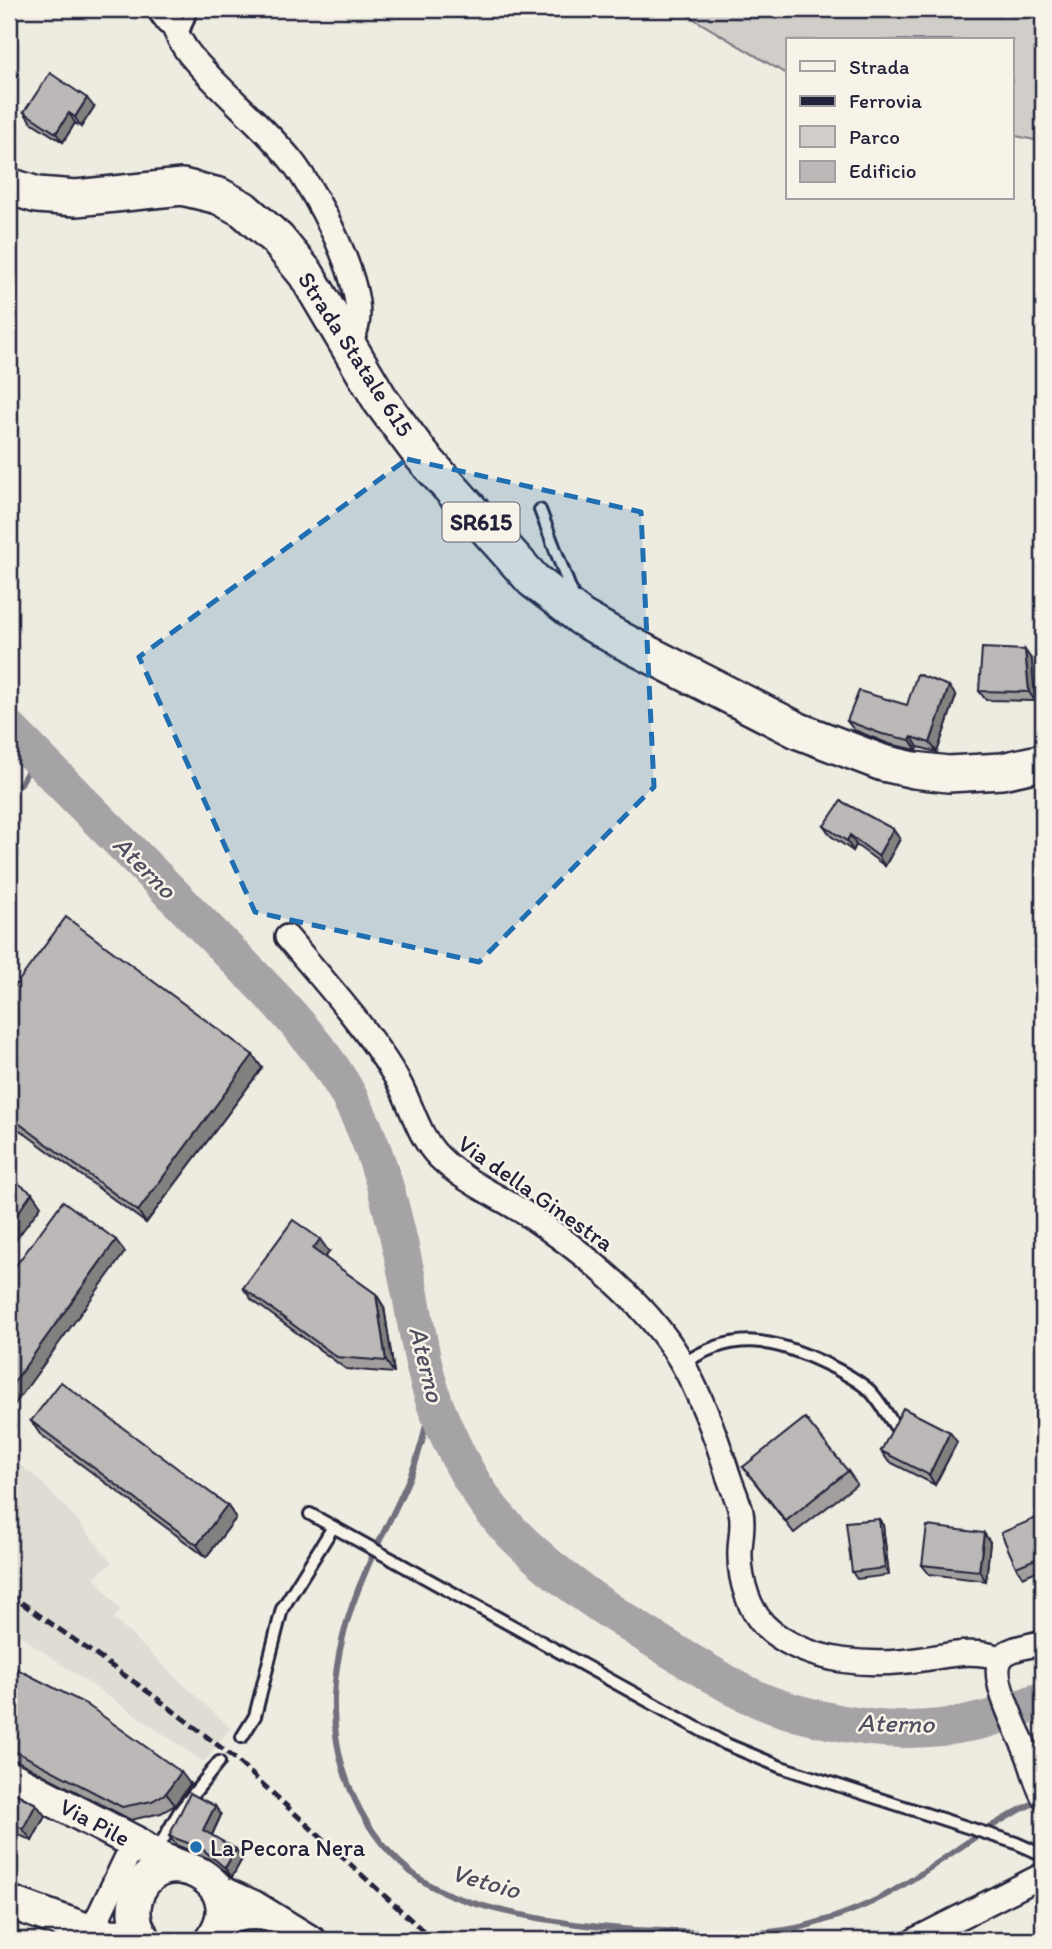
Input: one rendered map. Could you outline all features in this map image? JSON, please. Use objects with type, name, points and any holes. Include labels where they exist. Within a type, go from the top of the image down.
[{"type":"main road","name":"Strada Statale 615","points":[[9,186],[37,195],[69,198],[101,197],[175,187],[197,190],[226,199],[259,221],[298,263],[381,401],[422,456],[533,580],[582,618],[621,640],[799,731],[883,763],[948,774],[1002,771],[1043,762]]},
{"type":"street","points":[[166,9],[183,45],[287,155],[312,191],[342,253],[358,300],[358,329],[352,338],[345,342]]},
{"type":"street","name":"Via della Ginestra","points":[[287,937],[354,1017],[393,1071],[425,1139],[440,1158],[466,1178],[527,1215],[597,1267],[660,1332],[683,1364],[709,1420],[740,1509],[740,1559],[746,1593],[756,1615],[770,1631],[790,1643],[844,1661],[903,1662],[965,1652],[1000,1658]]},
{"type":"street","points":[[1041,1791],[1011,1720],[998,1668],[1000,1658],[1007,1653],[1043,1642]]},
{"type":"street","name":"Via Pile","points":[[9,1777],[156,1855],[198,1872],[213,1884]]},
{"type":"street","points":[[102,1936],[156,1855]]},
{"type":"street","points":[[143,1938],[136,1926],[134,1910],[140,1889],[159,1871],[156,1855]]},
{"type":"street","points":[[915,1940],[1043,1875]]},
{"type":"street","points":[[213,1884],[255,1903],[315,1940]]},
{"type":"street","points":[[213,1884],[222,1906],[222,1918],[215,1935]]},
{"type":"street","points":[[9,1902],[102,1936],[143,1938]]},
{"type":"street","points":[[215,1935],[231,1921],[246,1917],[284,1922]]},
{"type":"lane","points":[[151,9],[173,38],[183,45],[192,9]]},
{"type":"lane","points":[[540,510],[582,618]]},
{"type":"lane","points":[[683,1364],[714,1346],[740,1342],[775,1343],[840,1371],[870,1392],[895,1426]]},
{"type":"lane","points":[[310,1514],[726,1744],[781,1767],[1043,1855]]},
{"type":"lane","points":[[242,1737],[255,1716],[282,1609],[333,1527]]},
{"type":"lane","points":[[156,1855],[179,1812],[219,1762]]},
{"type":"highlighted area","points":[[407,459],[641,512],[654,787],[479,962],[255,912],[139,657]]},
{"type":"shaded area","points":[[9,1456],[39,1480],[72,1514],[112,1563],[94,1577],[120,1610],[114,1619],[230,1728],[204,1762],[9,1628]]},
{"type":"green space","points":[[677,9],[1043,9],[1043,142],[1014,135],[1014,38],[786,38],[786,74]]},
{"type":"building","points":[[50,73],[87,98],[75,117],[69,113],[56,133],[24,112]]},
{"type":"building","points":[[982,648],[1025,650],[1029,692],[979,691]]},
{"type":"building","points":[[917,674],[949,686],[930,743],[912,737],[910,740],[882,734],[847,721],[859,691],[907,705]]},
{"type":"building","points":[[841,801],[893,829],[878,856],[850,835],[847,841],[824,826]]},
{"type":"building","points":[[66,917],[253,1055],[138,1211],[9,1116],[9,994]]},
{"type":"building","points":[[9,1177],[32,1193],[9,1225]]},
{"type":"building","points":[[63,1201],[116,1240],[9,1389],[9,1275]]},
{"type":"building","points":[[293,1220],[320,1239],[313,1249],[376,1294],[386,1361],[337,1357],[243,1288]]},
{"type":"building","points":[[61,1382],[227,1505],[197,1545],[31,1421]]},
{"type":"building","points":[[903,1408],[950,1432],[929,1475],[881,1451]]},
{"type":"building","points":[[805,1418],[848,1471],[786,1521],[743,1467]]},
{"type":"building","points":[[1043,1515],[1043,1556],[1016,1567],[1001,1533]]},
{"type":"building","points":[[879,1519],[885,1568],[852,1572],[846,1522]]},
{"type":"building","points":[[927,1526],[984,1533],[979,1571],[922,1565]]},
{"type":"building","points":[[9,1665],[86,1704],[181,1772],[166,1793],[152,1801],[122,1807],[9,1748]]},
{"type":"building","points":[[9,1790],[36,1804],[23,1829],[9,1822]]},
{"type":"building","points":[[190,1793],[215,1806],[203,1830],[236,1849],[225,1868],[201,1848],[169,1836]]},
{"type":"waterway","name":"Aterno","points":[[9,729],[293,1018],[342,1084],[365,1130],[390,1202],[426,1375],[436,1407],[456,1453],[473,1482],[491,1510],[522,1542],[565,1579],[636,1628],[740,1690],[786,1710],[880,1729],[910,1729],[970,1723],[1043,1700]]},
{"type":"waterway","points":[[20,785],[30,767],[30,750]]},
{"type":"waterway","name":"Vetoio","points":[[430,1388],[428,1415],[416,1462],[375,1549],[348,1618],[337,1664],[334,1696],[338,1748],[354,1798],[381,1843],[420,1879],[443,1892],[471,1902],[573,1924],[701,1933],[774,1932],[821,1921],[881,1898],[1005,1818],[1041,1800]]},
{"type":"railway","points":[[9,1594],[154,1696],[233,1757],[433,1940]]},
{"type":"place","name":"La Pecora Nera","points":[[196,1847]]}]
